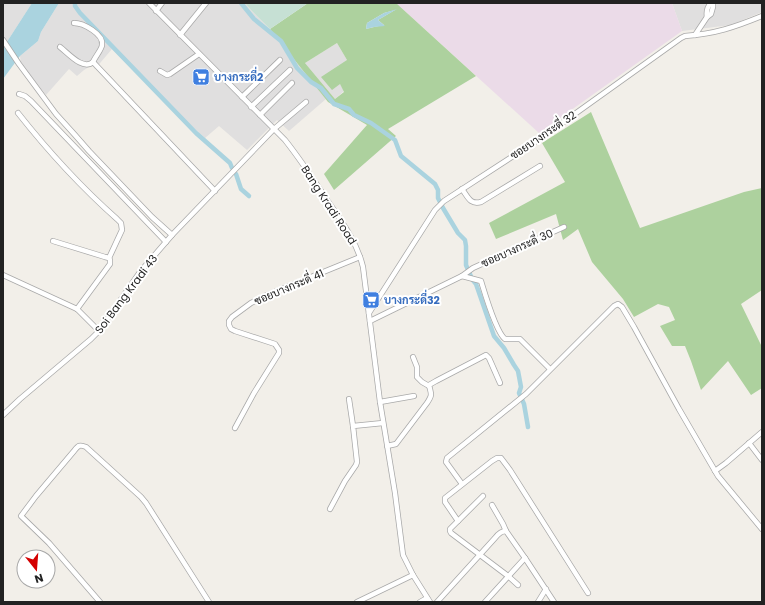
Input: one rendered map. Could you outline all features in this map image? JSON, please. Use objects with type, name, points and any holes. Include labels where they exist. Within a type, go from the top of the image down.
[{"type":"street","name":"Bang Kradi Road","points":[[149,3],[285,140],[303,164],[356,246],[363,268],[380,402],[395,493],[403,555],[412,575],[428,600]]},
{"type":"street","points":[[156,11],[162,3]]},
{"type":"street","points":[[180,35],[206,3]]},
{"type":"street","points":[[695,35],[707,17],[711,14],[714,7],[712,3]]},
{"type":"street","name":"ซอยบางกระดี่ 32","points":[[369,313],[444,201],[544,136],[674,42],[685,36],[714,33],[762,16]]},
{"type":"street","points":[[60,47],[82,64],[87,65],[93,62],[102,46],[101,39],[86,26],[74,23]]},
{"type":"street","points":[[4,41],[18,64],[56,114],[152,217],[172,235]]},
{"type":"street","points":[[160,71],[167,75],[170,74],[199,54]]},
{"type":"street","points":[[242,97],[280,60]]},
{"type":"street","points":[[93,62],[215,191]]},
{"type":"street","points":[[251,107],[290,70]]},
{"type":"street","points":[[260,115],[292,83]]},
{"type":"street","points":[[19,94],[25,96],[31,101],[166,242]]},
{"type":"street","name":"Soi Bang Kradi 43","points":[[3,415],[99,331],[140,272],[172,235],[274,129],[306,102]]},
{"type":"street","points":[[18,113],[39,140],[72,176],[121,223],[122,231],[109,258],[110,264],[77,309]]},
{"type":"street","points":[[462,189],[473,203],[481,202],[540,166]]},
{"type":"street","name":"ซอยบางกระดี่ 30","points":[[370,322],[462,276],[472,269],[564,227]]},
{"type":"street","points":[[53,241],[109,258]]},
{"type":"street","name":"ซอยบางกระดี่ 41","points":[[235,428],[278,353],[278,350],[275,344],[231,329],[229,321],[251,303],[267,295],[360,257]]},
{"type":"street","points":[[3,275],[77,309],[99,331]]},
{"type":"street","points":[[462,276],[481,281],[502,337],[508,340],[517,338],[520,339],[550,368]]},
{"type":"street","points":[[462,484],[446,462],[447,458],[526,394],[550,368],[616,304],[620,305],[634,327],[715,471],[762,529]]},
{"type":"street","points":[[429,386],[430,384],[486,355],[489,358],[500,383]]},
{"type":"street","points":[[387,446],[396,444],[428,403],[432,394],[429,386],[417,377],[417,368],[413,357]]},
{"type":"street","points":[[380,402],[414,396]]},
{"type":"street","points":[[330,509],[357,462],[349,399]]},
{"type":"street","points":[[353,426],[383,423]]},
{"type":"street","points":[[715,471],[762,432]]},
{"type":"street","points":[[749,443],[762,460]]},
{"type":"street","points":[[100,602],[49,543],[21,516],[78,446],[82,445],[86,447],[146,503],[209,602]]},
{"type":"street","points":[[458,521],[444,499],[492,461],[497,458],[501,458],[588,593]]},
{"type":"street","points":[[483,496],[450,529],[450,531],[518,585]]},
{"type":"street","points":[[492,505],[506,531],[554,602]]},
{"type":"street","points":[[437,602],[498,534],[502,531],[506,531]]},
{"type":"street","points":[[485,602],[525,558]]},
{"type":"street","points":[[357,602],[412,575]]},
{"type":"street","points":[[538,602],[546,589]]},
{"type":"street","points":[[420,602],[428,600]]},
{"type":"shaded area","points":[[3,3],[32,3],[3,48]]},
{"type":"shaded area","points":[[59,3],[245,3],[270,29],[326,99],[289,131],[277,120],[247,150],[219,126],[205,138],[175,111],[112,49],[95,69],[92,65],[77,76],[69,69],[46,95],[21,64],[20,56],[38,41],[41,32]]},
{"type":"shaded area","points":[[396,3],[672,3],[682,31],[539,133]]},
{"type":"shaded area","points":[[672,3],[762,3],[762,12],[731,25],[682,31]]},
{"type":"shaded area","points":[[337,43],[347,60],[340,84],[344,91],[335,99],[305,63]]},
{"type":"green space","points":[[245,3],[308,3],[270,29]]},
{"type":"green space","points":[[308,3],[396,3],[476,76],[388,129],[396,136],[334,190],[324,174],[367,125],[328,102],[270,29]],"holes":[[[395,10],[378,20],[384,25],[366,29],[367,23],[384,13]],[[337,43],[347,60],[321,77],[332,90],[340,84],[344,92],[335,99],[305,63]]]},
{"type":"green space","points":[[591,112],[640,228],[744,192],[762,188],[762,290],[741,304],[762,347],[762,388],[751,395],[728,361],[701,390],[685,346],[672,346],[660,326],[675,320],[669,307],[658,304],[634,317],[623,299],[592,262],[578,229],[563,240],[556,214],[496,239],[489,223],[565,182],[542,143]]},
{"type":"water","points":[[32,3],[59,3],[41,32],[38,41],[20,56],[3,79],[3,48]]},
{"type":"water","points":[[397,9],[378,20],[385,26],[366,29],[367,23],[384,13]]},
{"type":"waterway","points":[[75,3],[75,6],[80,13],[196,133],[230,163],[232,168]]},
{"type":"waterway","points":[[241,3],[254,19],[281,41],[297,68],[311,82],[321,88],[334,104],[349,109],[354,115],[371,123],[395,140],[401,156],[435,184],[438,190],[438,198],[443,208],[458,233],[465,240],[466,265],[472,279],[476,284],[494,336],[504,348],[518,371],[521,387],[519,393],[524,404],[528,427]]},
{"type":"waterway","points":[[236,174],[241,189],[249,196]]},
{"type":"place","name":"บางกระดี่2","points":[[201,77]]},
{"type":"place","name":"บางกระดี่32","points":[[371,300]]}]
